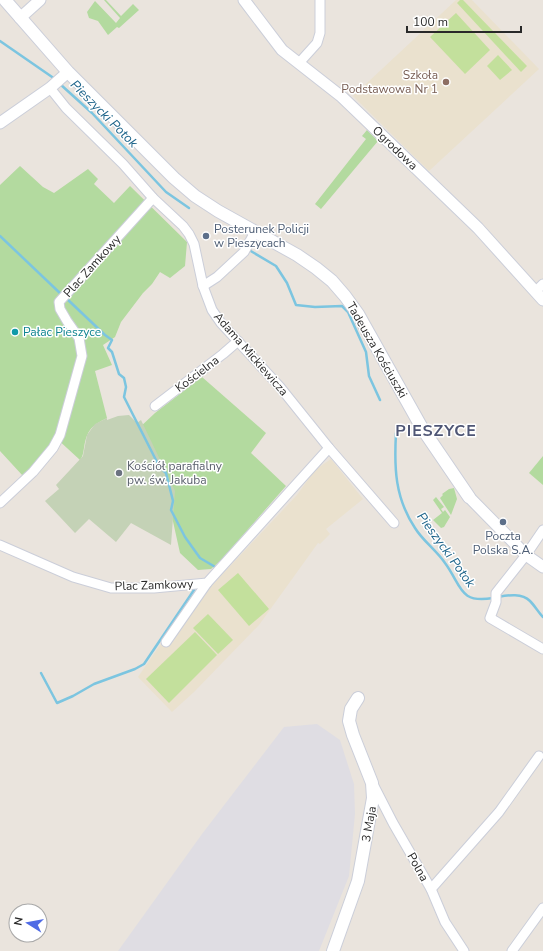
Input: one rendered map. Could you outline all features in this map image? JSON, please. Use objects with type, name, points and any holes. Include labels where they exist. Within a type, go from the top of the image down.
[{"type":"main road","name":"Tadeusza Kościuszki","points":[[5,0],[66,74],[174,178],[195,196],[253,236],[284,247],[316,268],[332,281],[358,314],[422,428],[468,497]]},
{"type":"main road","name":"3 Maja","points":[[333,951],[358,881],[374,798],[372,783],[350,721],[351,709],[358,698]]},
{"type":"street","points":[[20,18],[40,0]]},
{"type":"street","name":"Ogrodowa","points":[[244,0],[282,50],[342,97],[539,288],[543,300]]},
{"type":"street","points":[[299,63],[317,43],[320,33],[320,0]]},
{"type":"street","points":[[0,123],[51,87],[66,74]]},
{"type":"street","name":"Adama Mickiewicza","points":[[51,87],[66,108],[123,164],[153,198],[183,226],[194,244],[203,286],[212,310],[221,323],[285,393],[329,448],[394,524]]},
{"type":"street","name":"Plac Zamkowy","points":[[0,503],[33,472],[53,448],[60,435],[76,373],[82,356],[80,338],[60,309],[59,302],[153,198]]},
{"type":"street","points":[[203,286],[217,277],[244,252],[253,236]]},
{"type":"street","name":"Kościelna","points":[[155,406],[238,341]]},
{"type":"street","name":"Plac Zamkowy","points":[[0,545],[73,577],[111,588],[154,588],[207,583],[329,448]]},
{"type":"street","points":[[468,497],[526,555],[543,567]]},
{"type":"street","points":[[543,530],[496,598],[490,618],[543,649]]},
{"type":"street","points":[[166,642],[207,583]]},
{"type":"street","points":[[431,889],[499,812],[539,756]]},
{"type":"street","name":"Polna","points":[[372,783],[393,824],[431,889],[445,922],[464,951]]},
{"type":"street","points":[[512,951],[543,908]]},
{"type":"shaded area","name":"Szkoła Podstawowa Nr 1","points":[[456,0],[472,0],[539,69],[429,171],[353,96]]},
{"type":"shaded area","points":[[331,459],[363,499],[326,529],[330,534],[320,544],[318,543],[259,625],[194,692],[172,712],[138,677],[193,597],[202,596],[297,495],[315,470]]},
{"type":"shaded area","points":[[317,724],[340,740],[354,784],[355,814],[349,876],[319,951],[118,951],[202,834],[284,727]]},
{"type":"green space","points":[[104,0],[106,0],[121,16],[133,4],[139,10],[119,28],[117,27],[108,35],[98,21],[89,18],[87,12],[95,1],[116,23],[120,18]]},
{"type":"green space","points":[[460,0],[463,0],[527,66],[521,72],[457,3]]},
{"type":"green space","points":[[456,13],[490,50],[465,74],[430,37]]},
{"type":"green space","points":[[498,55],[512,70],[500,80],[487,66]]},
{"type":"green space","points":[[367,130],[378,141],[321,209],[315,204],[366,139],[362,136]]},
{"type":"green space","points":[[20,166],[43,187],[54,193],[88,169],[98,179],[94,184],[114,203],[130,186],[187,242],[185,266],[170,278],[160,272],[121,322],[115,337],[103,345],[112,365],[95,371],[107,418],[93,426],[88,433],[80,460],[55,437],[47,450],[23,476],[0,451],[0,185]]},
{"type":"green space","points":[[202,377],[266,433],[251,453],[286,486],[221,560],[211,569],[198,570],[180,553],[166,490],[138,429],[155,413]]},
{"type":"green space","points":[[129,415],[137,423],[141,420],[175,491],[171,545],[131,523],[116,542],[89,519],[75,533],[45,501],[59,489],[56,485],[83,456],[87,435],[95,424],[107,418],[107,420],[118,416]]},
{"type":"green space","points":[[543,456],[543,485],[529,473]]},
{"type":"green space","points":[[454,488],[457,499],[451,515],[440,498],[443,495],[442,494],[449,489]]},
{"type":"green space","points":[[436,497],[444,507],[441,509],[443,512],[445,510],[450,517],[444,527],[441,528],[433,520],[442,513],[433,500]]},
{"type":"green space","points":[[238,573],[269,609],[249,626],[218,590]]},
{"type":"green space","points":[[208,614],[233,640],[218,654],[193,628]]},
{"type":"green space","points":[[195,632],[217,655],[169,703],[146,679]]},
{"type":"waterway","name":"Pieszycki Potok","points":[[0,41],[55,79]]},
{"type":"waterway","name":"Pieszycki Potok","points":[[60,84],[92,113],[166,192],[189,208]]},
{"type":"waterway","points":[[0,236],[62,295]]},
{"type":"waterway","name":"Pieszycki Potok","points":[[249,250],[276,266],[287,283],[296,305],[315,307],[342,306],[348,312],[366,352],[369,376],[380,400]]},
{"type":"waterway","points":[[66,298],[112,340],[108,348],[112,352],[119,374],[124,378],[126,387],[124,397],[159,466],[166,473],[173,501],[171,510],[185,537],[200,558],[217,568]]},
{"type":"waterway","name":"Pieszycki Potok","points":[[396,433],[395,458],[397,482],[408,517],[418,533],[438,554],[451,571],[459,586],[467,596],[482,599],[493,598]]},
{"type":"waterway","points":[[41,673],[57,703],[94,684],[135,669],[144,664],[194,590]]},
{"type":"waterway","name":"Pieszycki Potok","points":[[498,597],[511,595],[527,598],[543,617]]},
{"type":"place","name":"Szkoła Podstawowa Nr 1","points":[[446,82]]},
{"type":"place","name":"Posterunek Policji w Pieszycach","points":[[206,236]]},
{"type":"place","name":"Pałac Pieszyce","points":[[15,332]]},
{"type":"place","name":"Kościół parafialny pw. św. Jakuba","points":[[119,473]]},
{"type":"place","name":"Poczta Polska S.A.","points":[[503,522]]},
{"type":"district","name":"PIESZYCE","points":[[436,431]]}]
